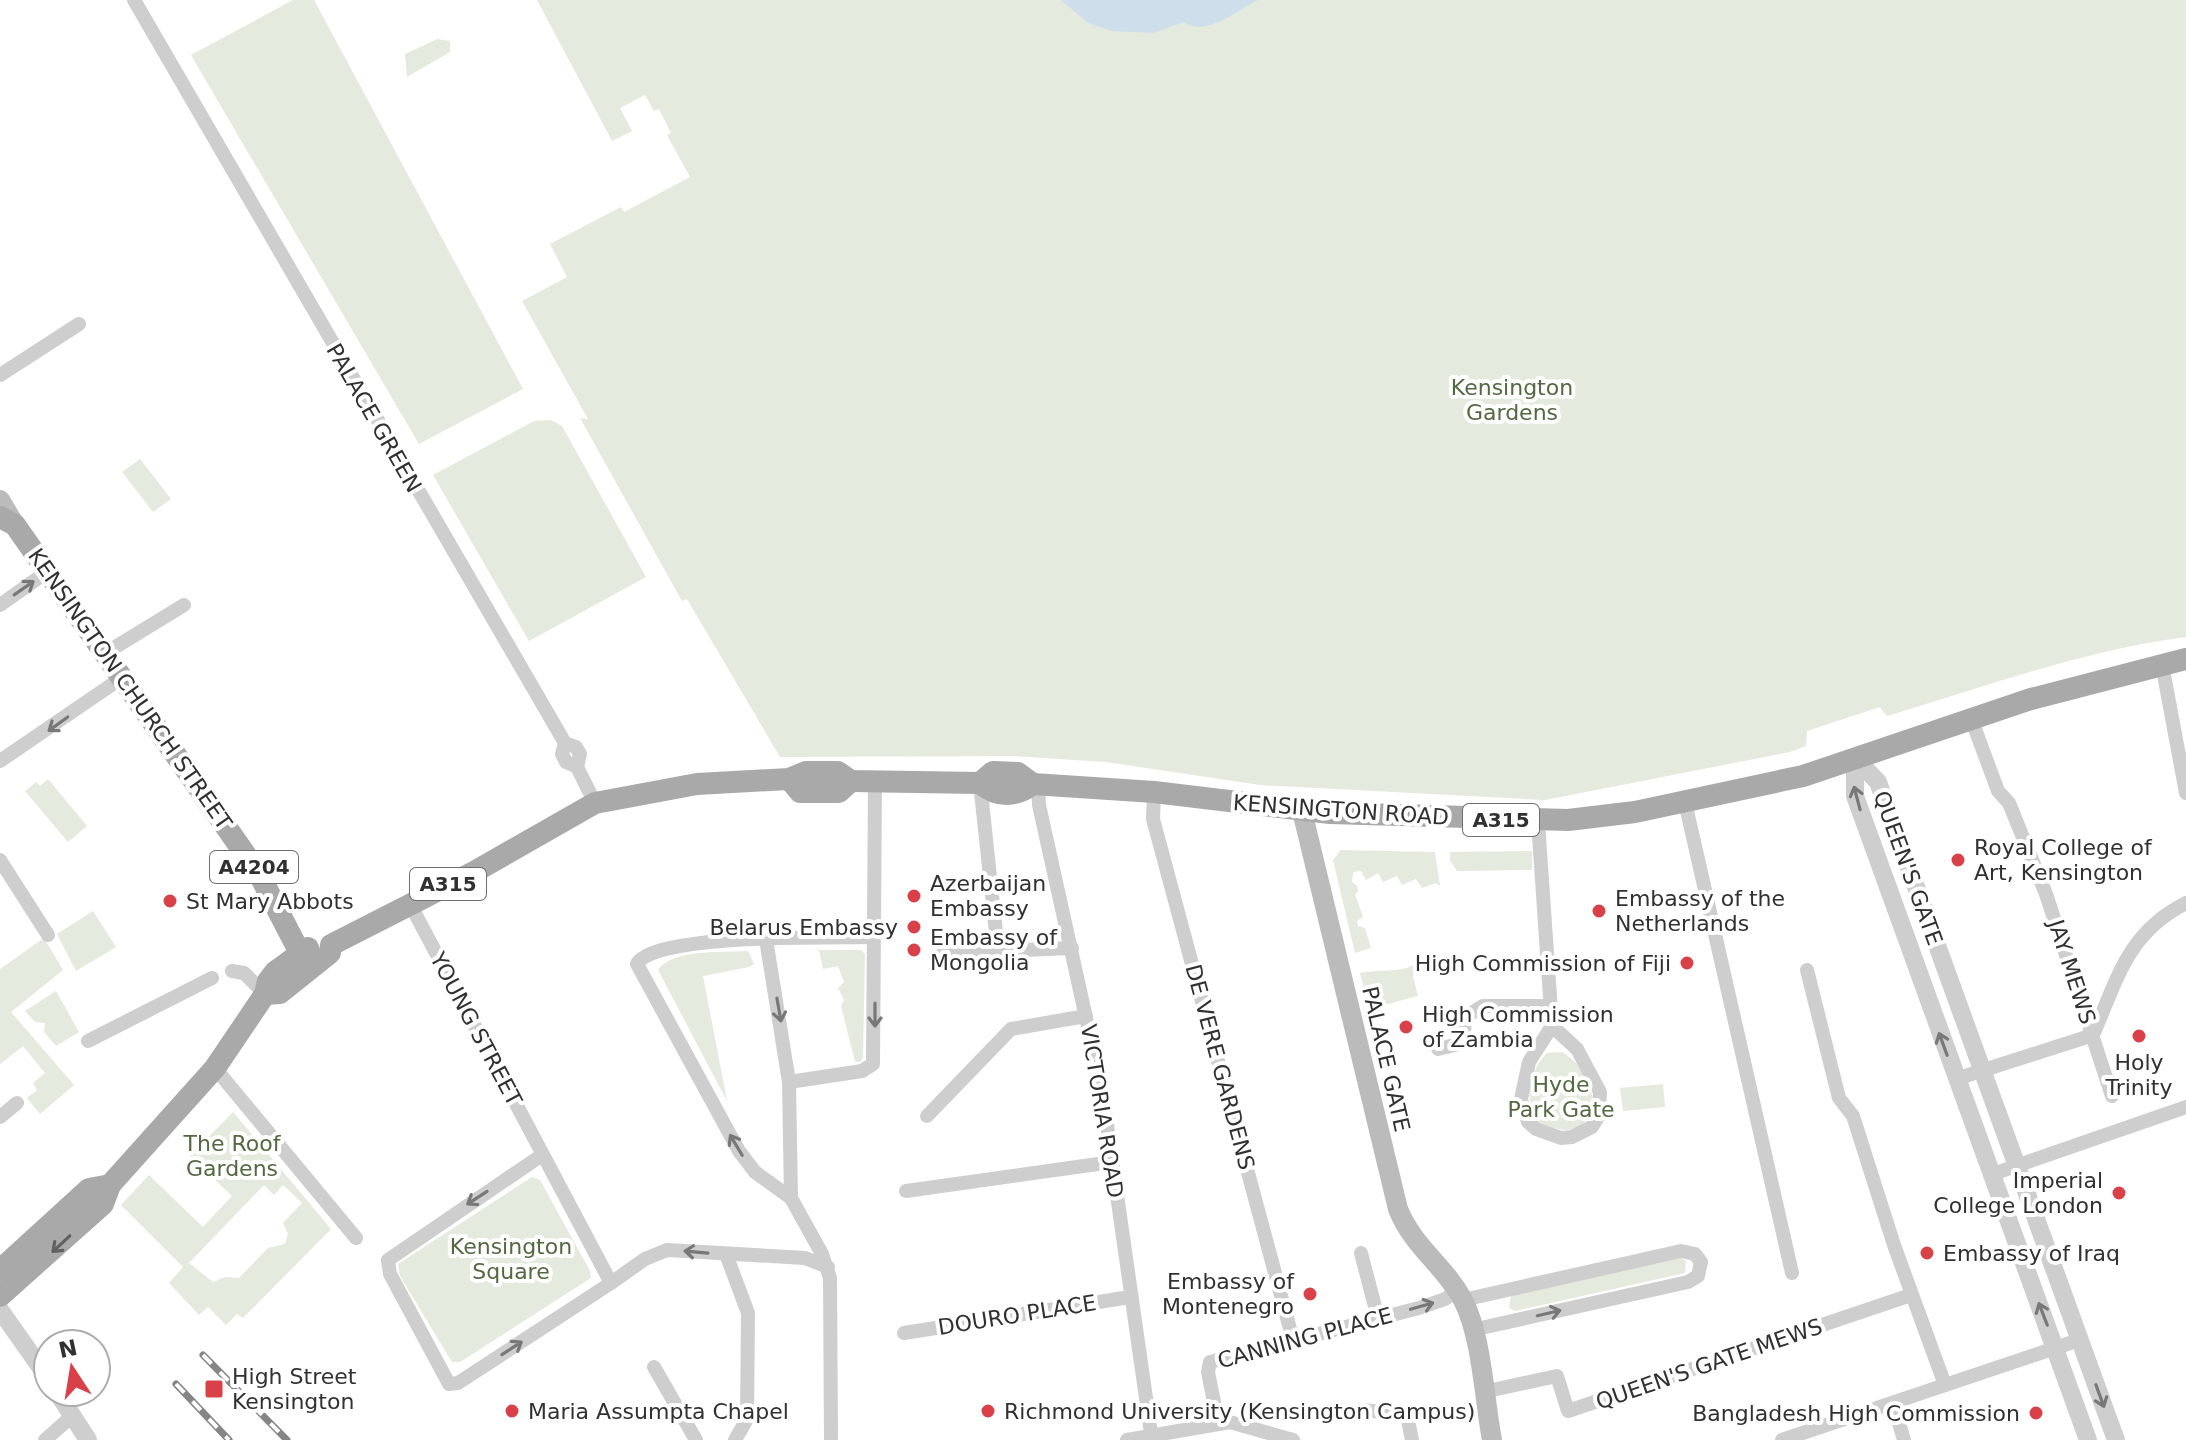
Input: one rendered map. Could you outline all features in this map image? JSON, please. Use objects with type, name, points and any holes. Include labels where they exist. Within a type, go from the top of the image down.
[{"type":"main road","points":[[0,500],[8,521]]},
{"type":"main road","name":"KENSINGTON CHURCH STREET","points":[[8,521],[48,571],[120,679],[259,874],[300,953]]},
{"type":"main road","name":"A315","points":[[1971,718],[2186,659]]},
{"type":"main road","name":"KENSINGTON ROAD","points":[[595,803],[697,784],[782,779],[803,772],[838,772],[851,781],[980,783],[993,772],[1018,773],[1036,784],[1154,792],[1302,811],[1538,822],[1613,816],[1803,776],[1971,718]]},
{"type":"main road","name":"A315","points":[[265,994],[280,993],[328,950],[409,902],[474,872],[595,803]]},
{"type":"main road","name":"PALACE GATE","points":[[1302,811],[1398,1209],[1414,1242],[1460,1295]]},
{"type":"main road","points":[[300,953],[328,950]]},
{"type":"main road","name":"A315","points":[[0,1296],[103,1204],[110,1185],[215,1068],[265,994],[268,981],[300,953]]},
{"type":"main road","name":"A4204","points":[[299,977],[300,953]]},
{"type":"main road","name":"A315","points":[[4,1258],[89,1189],[110,1185]]},
{"type":"main road","points":[[1460,1295],[1472,1330],[1492,1440]]},
{"type":"street","name":"PALACE GREEN","points":[[134,0],[565,743],[576,747],[580,754],[577,767],[595,803]]},
{"type":"street","points":[[0,375],[79,324]]},
{"type":"street","points":[[0,605],[48,571]]},
{"type":"street","points":[[104,654],[184,605]]},
{"type":"street","points":[[2162,664],[2186,793]]},
{"type":"street","points":[[0,761],[120,679]]},
{"type":"street","name":"JAY MEWS","points":[[1971,718],[1998,791],[2009,803],[2046,894],[2112,1096]]},
{"type":"street","name":"QUEEN'S GATE","points":[[1855,758],[1878,782],[2014,1166],[2116,1440]]},
{"type":"street","name":"QUEEN'S GATE","points":[[1855,758],[1854,791],[2088,1440]]},
{"type":"street","points":[[789,1082],[862,1071],[873,1064],[875,781]]},
{"type":"street","points":[[980,783],[998,951]]},
{"type":"street","name":"VICTORIA ROAD","points":[[1036,784],[1086,1016],[1112,1162],[1152,1438]]},
{"type":"street","name":"DE VERE GARDENS","points":[[1154,792],[1153,819],[1293,1340]]},
{"type":"street","points":[[1685,802],[1792,1273]]},
{"type":"street","points":[[1538,822],[1552,1026],[1529,1062],[1521,1099],[1528,1122],[1536,1129],[1561,1138],[1572,1137],[1592,1127],[1599,1115],[1600,1092],[1577,1049],[1552,1026]]},
{"type":"street","points":[[0,860],[48,935]]},
{"type":"street","name":"YOUNG STREET","points":[[409,902],[542,1155]]},
{"type":"street","points":[[1956,1079],[2093,1035],[2123,962],[2140,935],[2186,903]]},
{"type":"street","points":[[831,1440],[828,1267],[791,1198],[755,1172],[739,1151],[637,964],[649,952],[667,946],[766,939],[874,937]]},
{"type":"street","points":[[766,939],[789,1082],[791,1198]]},
{"type":"street","points":[[942,954],[1072,948]]},
{"type":"street","points":[[1807,970],[1839,1098],[1853,1116],[1911,1295],[1945,1385]]},
{"type":"street","points":[[232,971],[244,973],[265,994]]},
{"type":"street","points":[[88,1041],[212,978]]},
{"type":"street","points":[[1438,1049],[1459,1044],[1465,1017],[1483,1006],[1551,1006]]},
{"type":"street","points":[[927,1116],[1011,1029],[1086,1016]]},
{"type":"street","points":[[215,1068],[356,1238]]},
{"type":"street","points":[[1,1115],[17,1103]]},
{"type":"street","points":[[1990,1175],[2186,1107]]},
{"type":"street","points":[[611,1283],[542,1155],[388,1260],[390,1274],[446,1382],[458,1383],[611,1283],[645,1259],[667,1250],[805,1258],[828,1267]]},
{"type":"street","points":[[906,1191],[1112,1162]]},
{"type":"street","name":"CANNING PLACE","points":[[1218,1422],[1208,1364],[1460,1295],[1681,1251],[1695,1254],[1701,1262],[1698,1276],[1688,1282],[1472,1330]]},
{"type":"street","points":[[1361,1253],[1378,1318]]},
{"type":"street","points":[[726,1254],[748,1313],[747,1419],[735,1440]]},
{"type":"street","name":"QUEEN'S GATE MEWS","points":[[1483,1392],[1557,1376],[1568,1411],[1911,1295]]},
{"type":"street","name":"DOURO PLACE","points":[[904,1333],[1130,1297]]},
{"type":"street","points":[[0,1310],[32,1355]]},
{"type":"street","points":[[1782,1440],[2079,1340]]},
{"type":"street","points":[[654,1367],[696,1440]]},
{"type":"street","points":[[1893,1403],[1904,1440]]},
{"type":"street","points":[[67,1408],[88,1440]]},
{"type":"street","points":[[1364,1410],[1407,1415],[1412,1440]]},
{"type":"street","points":[[45,1440],[72,1416]]},
{"type":"street","points":[[1127,1440],[1152,1438],[1218,1422],[1249,1425],[1284,1438]]},
{"type":"green space","points":[[293,0],[314,0],[523,389],[419,444],[191,55]]},
{"type":"green space","name":"Kensington Gardens","points":[[537,0],[2186,0],[2186,637],[2074,660],[1887,716],[1880,707],[1807,731],[1806,746],[1790,752],[1545,800],[1260,785],[1106,762],[1013,756],[780,757],[687,599],[682,601],[580,418],[588,419],[522,301],[567,277],[550,244],[621,207],[624,212],[690,177],[667,135],[671,133],[659,109],[654,111],[645,95],[620,108],[632,131],[612,141]]},
{"type":"green space","points":[[437,39],[450,41],[450,52],[407,77],[405,54]]},
{"type":"green space","points":[[551,420],[562,426],[646,577],[529,641],[433,475],[534,421]]},
{"type":"green space","points":[[140,459],[171,499],[153,512],[122,472]]},
{"type":"green space","points":[[48,779],[87,826],[68,842],[25,791],[36,782],[40,786]]},
{"type":"green space","points":[[1341,850],[1435,852],[1440,886],[1436,883],[1422,888],[1416,879],[1402,885],[1397,876],[1383,882],[1378,873],[1366,880],[1361,871],[1353,872],[1352,882],[1357,886],[1358,892],[1355,894],[1363,917],[1357,921],[1358,926],[1365,928],[1371,948],[1355,953],[1333,860]]},
{"type":"green space","points":[[1532,851],[1532,870],[1457,871],[1450,861],[1450,852]]},
{"type":"green space","points":[[93,911],[116,947],[76,971],[57,934]]},
{"type":"green space","points":[[44,938],[63,970],[11,1012],[74,1085],[40,1114],[27,1098],[37,1090],[33,1083],[45,1073],[23,1046],[0,1064],[0,969]]},
{"type":"green space","points":[[819,950],[861,950],[865,954],[863,1058],[860,1062],[855,1062],[841,1006],[844,1000],[838,988],[844,982],[838,966],[823,969]]},
{"type":"green space","points":[[748,951],[754,964],[749,967],[703,976],[727,1101],[658,970],[665,963],[686,955]]},
{"type":"green space","points":[[1413,965],[1419,968],[1413,976],[1418,996],[1369,1009],[1360,973]]},
{"type":"green space","points":[[56,991],[79,1032],[56,1046],[44,1032],[45,1023],[35,1022],[25,1011]]},
{"type":"green space","name":"Hyde Park Gate","points":[[1562,1052],[1578,1065],[1588,1080],[1592,1096],[1591,1110],[1585,1122],[1575,1128],[1559,1129],[1539,1122],[1531,1105],[1530,1086],[1536,1068],[1547,1053]]},
{"type":"green space","points":[[1663,1084],[1665,1107],[1623,1111],[1620,1088]]},
{"type":"green space","name":"The Roof Gardens","points":[[233,1112],[331,1229],[243,1318],[237,1314],[226,1325],[208,1307],[199,1315],[169,1283],[183,1267],[121,1205],[149,1175],[203,1227],[232,1196],[190,1156]],"holes":[[[264,1185],[274,1195],[283,1185],[302,1203],[283,1223],[288,1234],[285,1244],[268,1248],[239,1278],[225,1277],[213,1282],[189,1263]]]},
{"type":"green space","name":"Kensington Square","points":[[532,1177],[540,1180],[591,1278],[460,1362],[452,1362],[400,1276],[398,1264]]},
{"type":"green space","points":[[1681,1258],[1686,1261],[1685,1273],[1515,1311],[1509,1308],[1511,1296]]},
{"type":"water","points":[[1061,0],[1258,0],[1211,25],[1192,26],[1184,22],[1153,33],[1112,31],[1088,23]]},
{"type":"railway","points":[[203,1355],[287,1440]]},
{"type":"railway","points":[[176,1384],[229,1440]]},
{"type":"place","name":"Royal College of Art, Kensington","points":[[1958,860]]},
{"type":"place","name":"Azerbaijan Embassy","points":[[914,896]]},
{"type":"place","name":"St Mary Abbots","points":[[170,901]]},
{"type":"place","name":"Embassy of the Netherlands","points":[[1599,911]]},
{"type":"place","name":"Belarus Embassy","points":[[914,927]]},
{"type":"place","name":"Embassy of Mongolia","points":[[914,950]]},
{"type":"place","name":"High Commission of Fiji","points":[[1687,963]]},
{"type":"place","name":"High Commission of Zambia","points":[[1406,1027]]},
{"type":"place","name":"Holy Trinity","points":[[2139,1036]]},
{"type":"place","name":"Imperial College London","points":[[2119,1193]]},
{"type":"place","name":"Embassy of Iraq","points":[[1927,1253]]},
{"type":"place","name":"Embassy of Montenegro","points":[[1310,1294]]},
{"type":"place","name":"High Street Kensington","points":[[214,1389]]},
{"type":"place","name":"Maria Assumpta Chapel","points":[[512,1411]]},
{"type":"place","name":"Richmond University (Kensington Campus)","points":[[988,1411]]},
{"type":"place","name":"Bangladesh High Commission","points":[[2036,1413]]}]
